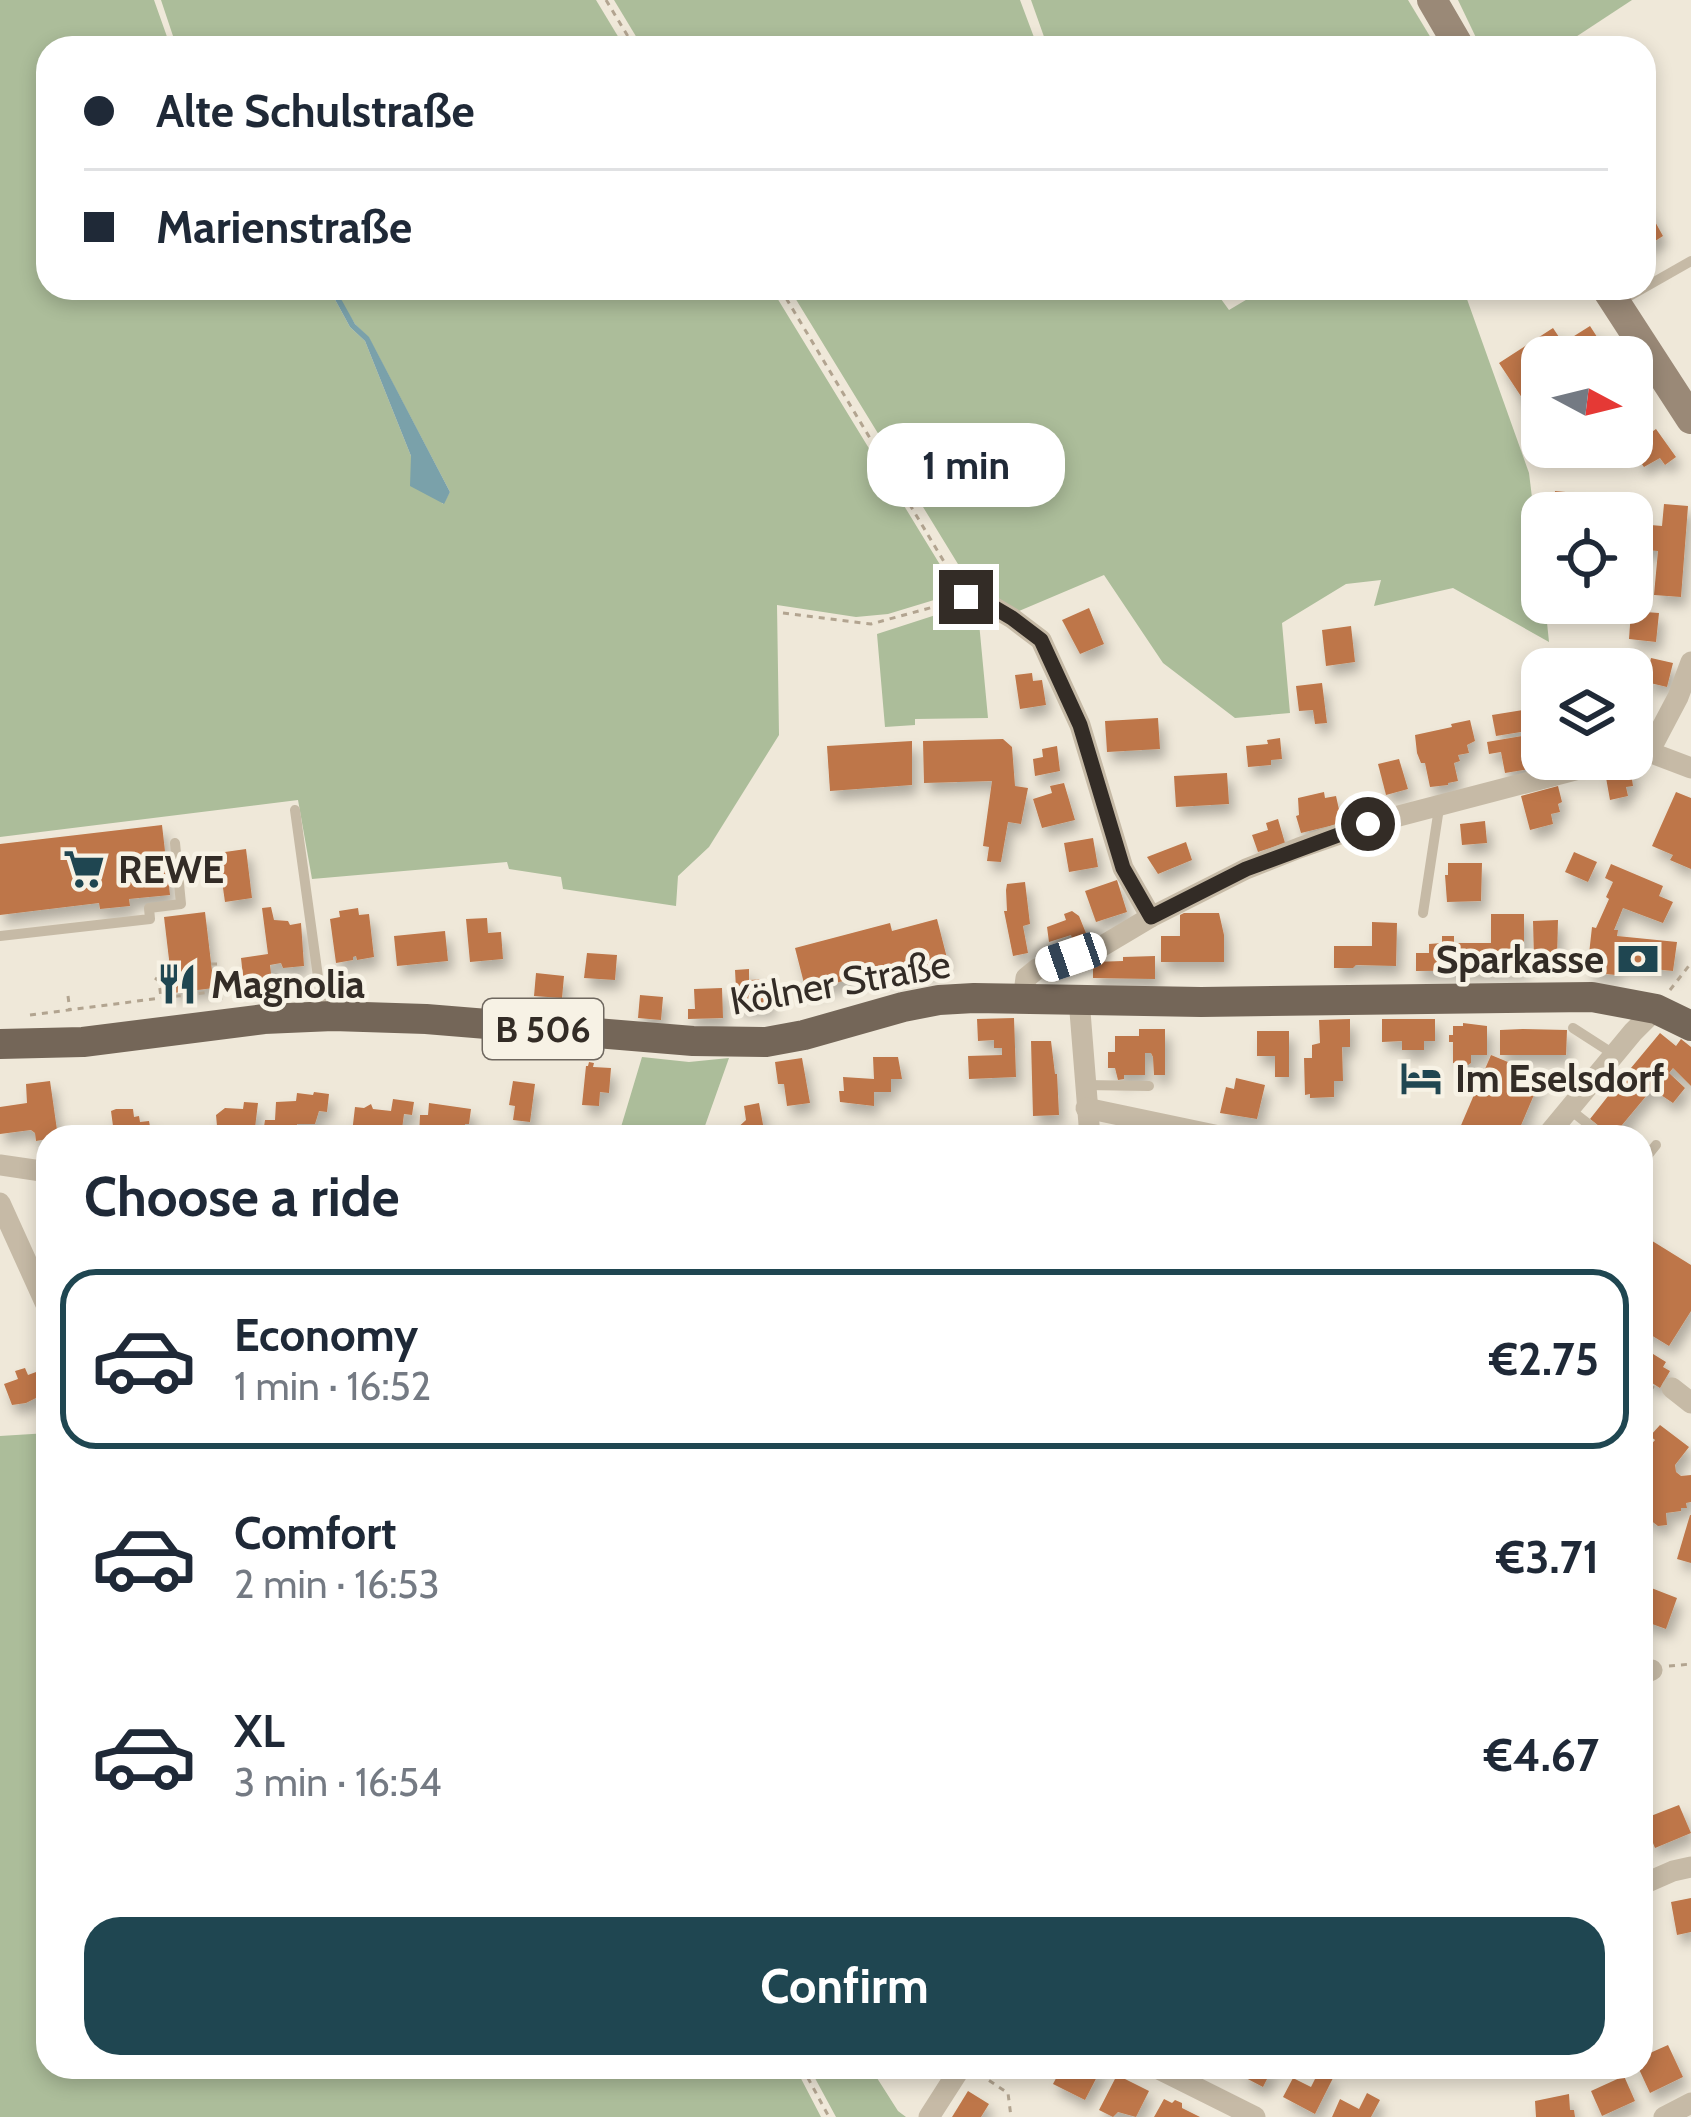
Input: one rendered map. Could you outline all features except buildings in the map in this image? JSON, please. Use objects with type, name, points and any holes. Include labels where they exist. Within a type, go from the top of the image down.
[{"type":"main road","points":[[1432,0],[1453,36]]},
{"type":"main road","points":[[1614,300],[1691,419]]},
{"type":"main road","name":"Kölner Straße","points":[[0,1044],[83,1042],[323,1016],[407,1018],[639,1045],[766,1042],[903,1007],[974,998],[1201,1002],[1592,997],[1656,1009],[1691,1026]]},
{"type":"street","points":[[966,597],[990,605],[1041,640],[1080,725],[1123,868],[1151,917]]},
{"type":"street","points":[[1653,736],[1678,697],[1691,662]]},
{"type":"street","points":[[1653,757],[1691,768]]},
{"type":"street","points":[[1023,1000],[1026,978],[1037,969],[1104,946],[1246,869],[1368,824],[1536,780]]},
{"type":"street","points":[[1079,999],[1089,1125]]},
{"type":"street","points":[[1556,1125],[1656,1009]]},
{"type":"street","points":[[1086,1096],[1184,1125]]},
{"type":"street","points":[[0,1165],[36,1170]]},
{"type":"street","points":[[0,1203],[36,1282]]},
{"type":"street","points":[[1672,1388],[1691,1403]]},
{"type":"street","points":[[1653,1880],[1691,1867]]},
{"type":"street","points":[[929,2117],[959,2079]]},
{"type":"street","points":[[1178,2079],[1256,2117]]},
{"type":"street","points":[[1664,2117],[1691,2103]]},
{"type":"lane","points":[[1656,276],[1691,261]]},
{"type":"lane","points":[[1423,913],[1440,805]]},
{"type":"lane","points":[[296,810],[323,1016]]},
{"type":"lane","points":[[0,936],[150,919],[148,908],[181,904],[176,843]]},
{"type":"lane","points":[[1573,1028],[1615,1055]]},
{"type":"lane","points":[[1086,1096],[1149,1086]]},
{"type":"lane","points":[[1569,1109],[1590,1125]]},
{"type":"lane","points":[[1653,1149],[1656,1145]]},
{"type":"path","points":[[606,0],[628,36]]},
{"type":"path","points":[[783,613],[872,624],[966,597],[787,300]]},
{"type":"path","points":[[1656,1009],[1691,963]]},
{"type":"path","points":[[212,964],[217,964],[223,1014]]},
{"type":"path","points":[[154,978],[159,981],[160,995]]},
{"type":"path","points":[[160,995],[172,988]]},
{"type":"path","points":[[30,1015],[220,991]]},
{"type":"path","points":[[111,993],[112,1006]]},
{"type":"path","points":[[68,996],[70,1011]]},
{"type":"path","points":[[808,2079],[829,2117]]},
{"type":"path","points":[[984,2079],[1007,2092],[1011,2117]]},
{"type":"green space","points":[[0,0],[154,0],[167,36],[36,36],[36,300],[335,300],[350,327],[365,341],[411,456],[443,504],[450,492],[369,338],[340,300],[778,300],[950,581],[944,597],[888,614],[856,617],[777,605],[779,735],[709,847],[678,876],[676,906],[563,889],[561,877],[509,869],[507,862],[312,879],[298,800],[0,837]]},
{"type":"green space","points":[[161,0],[596,0],[618,36],[173,36]]},
{"type":"green space","points":[[614,0],[1020,0],[1034,36],[636,36]]},
{"type":"green space","points":[[1031,0],[1408,0],[1430,36],[1044,36]]},
{"type":"green space","points":[[1458,0],[1632,0],[1577,36],[1475,36]]},
{"type":"green space","points":[[796,300],[1222,300],[1229,310],[1246,300],[1467,300],[1521,451],[1521,468],[1529,473],[1531,492],[1521,492],[1521,624],[1547,624],[1549,642],[1453,588],[1374,606],[1381,580],[1346,584],[1282,623],[1290,713],[1235,718],[1163,663],[1104,575],[1019,611],[961,569]]},
{"type":"green space","points":[[945,612],[978,612],[988,718],[915,719],[915,725],[885,727],[877,634]]},
{"type":"green space","points":[[642,1057],[689,1062],[729,1058],[705,1125],[622,1125]]},
{"type":"green space","points":[[36,1434],[36,2079],[801,2079],[821,2117],[0,2117],[0,1436]]},
{"type":"green space","points":[[815,2079],[878,2079],[906,2117],[836,2117]]},
{"type":"water","points":[[335,300],[342,300],[369,337],[450,492],[444,504],[410,486],[411,456],[365,341],[350,327]]},
{"type":"place","name":"REWE","points":[[84,869]]},
{"type":"place","name":"Sparkasse","points":[[1638,959]]},
{"type":"place","name":"Magnolia","points":[[177,984]]},
{"type":"place","name":"Im Eselsdorf","points":[[1421,1078]]},
{"type":"route","points":[[966,597],[990,605],[1041,640],[1080,725],[1123,868],[1151,917],[1246,869],[1368,824]]}]
